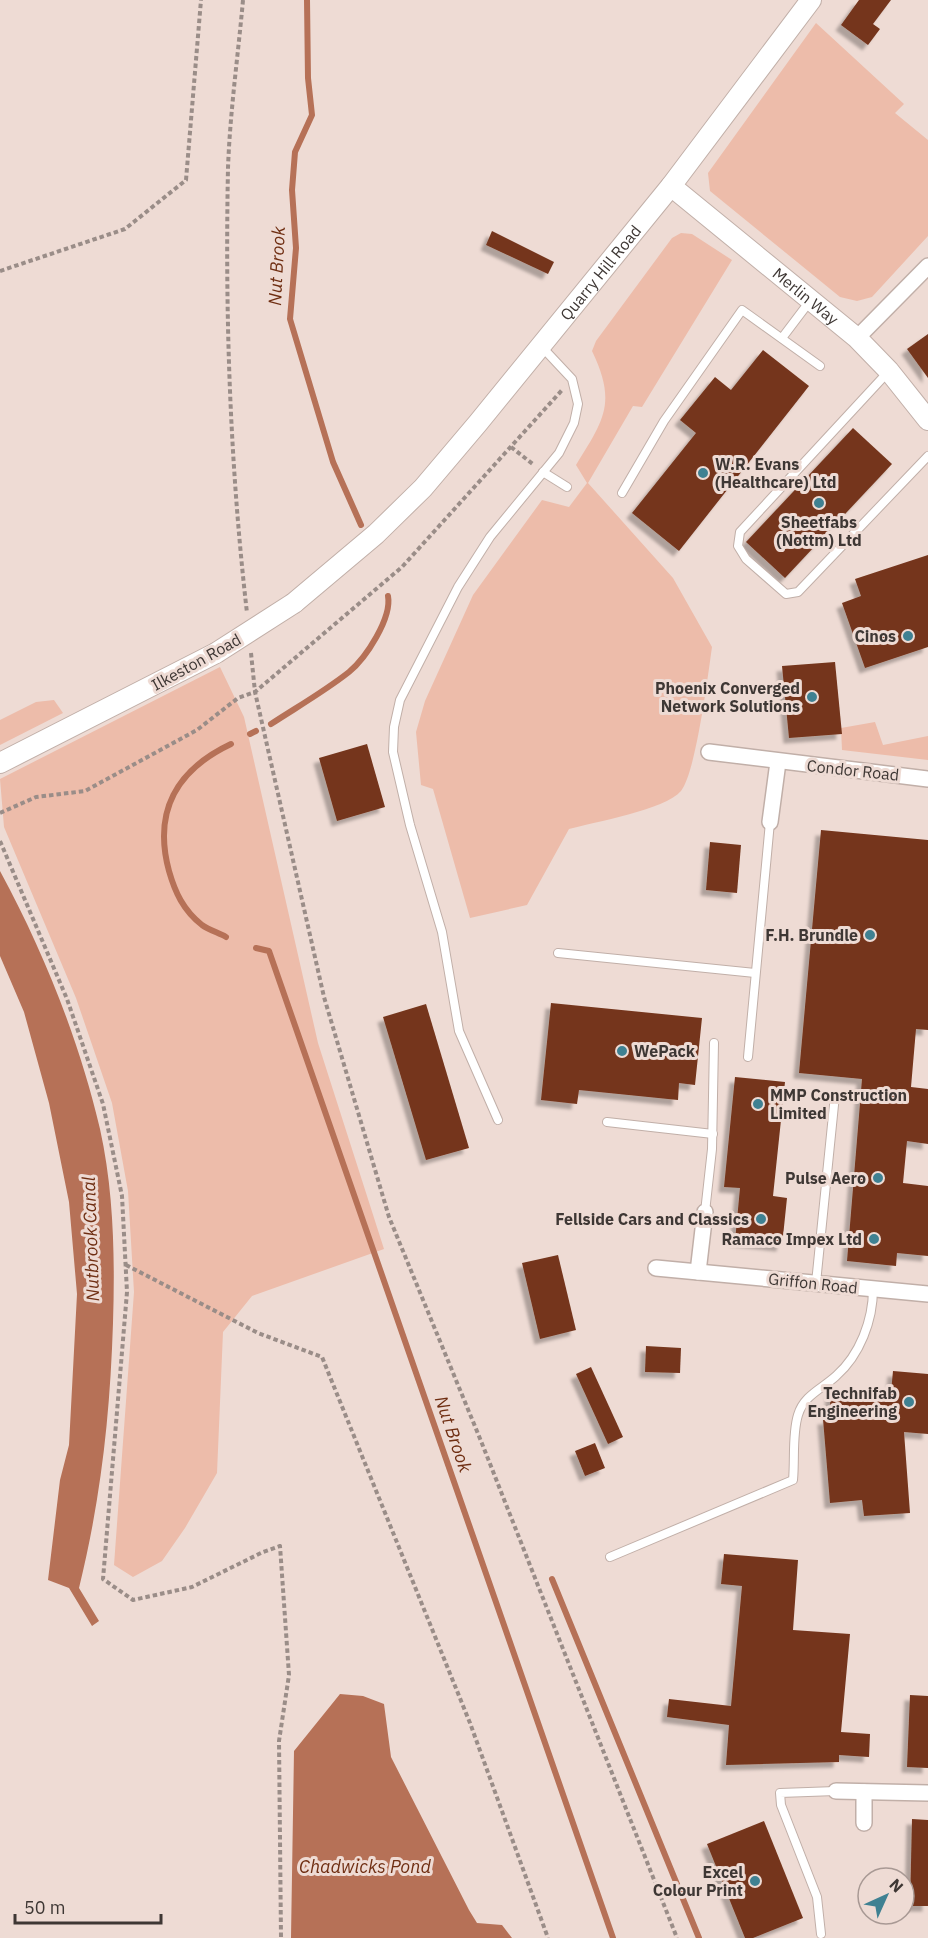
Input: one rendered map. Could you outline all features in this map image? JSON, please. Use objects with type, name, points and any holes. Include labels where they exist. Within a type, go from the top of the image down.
[{"type":"street","name":"Quarry Hill Road","points":[[376,534],[423,488],[541,346],[671,186],[811,0]]},
{"type":"street","name":"Merlin Way","points":[[671,186],[857,338],[889,371],[928,420]]},
{"type":"street","points":[[857,338],[928,266]]},
{"type":"street","name":"Ilkeston Road","points":[[0,763],[216,653],[294,603],[376,534]]},
{"type":"street","name":"Condor Road","points":[[709,752],[928,779]]},
{"type":"street","points":[[770,822],[777,762]]},
{"type":"street","points":[[698,1272],[705,1212]]},
{"type":"street","name":"Griffon Road","points":[[656,1268],[928,1294]]},
{"type":"street","points":[[836,1791],[928,1793]]},
{"type":"street","points":[[864,1792],[864,1823]]},
{"type":"lane","points":[[782,338],[810,301]]},
{"type":"lane","points":[[622,493],[664,421],[742,310],[820,366]]},
{"type":"lane","points":[[498,1120],[459,1031],[442,932],[410,825],[393,752],[394,727],[400,700],[458,587],[490,537],[558,453],[574,423],[578,404],[572,379],[541,346]]},
{"type":"lane","points":[[889,371],[740,531],[738,546],[746,559],[786,594],[798,592],[928,456]]},
{"type":"lane","points":[[543,472],[567,487]]},
{"type":"lane","points":[[748,1057],[770,822]]},
{"type":"lane","points":[[558,953],[755,973]]},
{"type":"lane","points":[[705,1212],[713,1134],[714,1043]]},
{"type":"lane","points":[[816,1283],[835,1095]]},
{"type":"lane","points":[[607,1122],[713,1134]]},
{"type":"lane","points":[[610,1557],[793,1480],[798,1415],[810,1395],[837,1376],[856,1353],[873,1305],[873,1289]]},
{"type":"lane","points":[[821,1934],[818,1896],[782,1805],[780,1793],[836,1791]]},
{"type":"path","points":[[0,271],[125,230],[186,180],[201,0]]},
{"type":"path","points":[[243,0],[228,166],[228,318],[232,460],[248,623]]},
{"type":"path","points":[[0,813],[36,797],[85,791],[197,730],[238,698],[255,692],[402,567],[572,379]]},
{"type":"path","points":[[511,447],[543,472]]},
{"type":"path","points":[[250,646],[255,692],[324,997],[389,1217],[481,1441],[677,1938]]},
{"type":"path","points":[[0,841],[67,999],[103,1104],[122,1196],[127,1292],[103,1579],[133,1600],[192,1587],[262,1552],[280,1546],[289,1675],[279,1740],[281,1938]]},
{"type":"path","points":[[125,1264],[258,1333],[322,1357],[470,1723],[548,1938]]},
{"type":"shaded area","points":[[816,23],[904,104],[895,113],[928,140],[928,236],[872,297],[857,301],[840,297],[710,191],[708,173]]},
{"type":"shaded area","points":[[681,233],[692,234],[732,260],[642,407],[633,406],[588,483],[673,578],[712,647],[692,764],[681,791],[673,798],[645,810],[569,829],[527,905],[470,918],[433,789],[421,785],[416,732],[425,701],[473,595],[542,500],[569,507],[587,483],[576,465],[600,423],[605,398],[600,369],[592,351],[596,341],[672,238]]},
{"type":"shaded area","points":[[220,667],[244,717],[318,1043],[384,1249],[252,1296],[223,1332],[217,1473],[185,1528],[162,1561],[133,1577],[114,1565],[134,1292],[128,1191],[112,1103],[76,998],[4,827],[0,779]]},
{"type":"shaded area","points":[[54,700],[63,713],[0,745],[0,720],[36,702]]},
{"type":"shaded area","points":[[875,722],[883,745],[928,736],[928,760],[842,750],[841,728]]},
{"type":"water","name":"Nutbrook Canal","points":[[0,871],[31,933],[71,1030],[100,1129],[108,1177],[113,1226],[114,1275],[110,1391],[99,1489],[79,1588],[99,1621],[92,1626],[69,1588],[48,1580],[60,1480],[69,1445],[77,1294],[69,1202],[49,1103],[24,1012],[0,956]]},
{"type":"water","name":"Chadwicks Pond","points":[[340,1694],[363,1696],[384,1704],[391,1757],[469,1910],[477,1923],[502,1925],[512,1938],[291,1938],[294,1751]]},
{"type":"building","points":[[859,0],[891,0],[873,24],[880,29],[868,45],[841,25]]},
{"type":"building","points":[[492,231],[554,262],[548,274],[486,245]]},
{"type":"building","points":[[928,334],[928,378],[907,349]]},
{"type":"building","name":"W.R. Evans (Healthcare) Ltd","points":[[763,350],[809,386],[679,551],[632,513],[696,433],[680,420],[715,377],[731,390]]},
{"type":"building","name":"Sheetfabs (Nottm) Ltd","points":[[853,428],[892,464],[785,578],[746,542]]},
{"type":"building","points":[[928,555],[928,647],[865,668],[842,603],[861,596],[855,579]]},
{"type":"building","name":"Phoenix Converged Network Solutions","points":[[835,662],[842,734],[789,738],[782,666]]},
{"type":"building","points":[[367,744],[385,807],[337,821],[319,758]]},
{"type":"building","name":"F.H. Brundle","points":[[821,830],[928,840],[928,1030],[916,1029],[911,1087],[928,1089],[928,1144],[907,1141],[903,1183],[928,1186],[928,1256],[897,1253],[896,1266],[847,1261],[862,1079],[799,1073]]},
{"type":"building","points":[[710,842],[741,845],[737,893],[706,890]]},
{"type":"building","name":"WePack","points":[[551,1003],[702,1018],[695,1085],[679,1083],[678,1100],[579,1090],[577,1104],[541,1100]]},
{"type":"building","points":[[426,1004],[469,1148],[426,1160],[383,1017]]},
{"type":"building","points":[[735,1077],[785,1082],[773,1196],[787,1198],[782,1246],[735,1241],[740,1188],[724,1187]]},
{"type":"building","points":[[558,1255],[576,1330],[540,1339],[522,1263]]},
{"type":"building","points":[[646,1346],[681,1348],[680,1373],[645,1372]]},
{"type":"building","points":[[591,1367],[623,1437],[608,1444],[576,1374]]},
{"type":"building","points":[[893,1371],[928,1374],[928,1434],[904,1432],[910,1513],[864,1516],[862,1500],[830,1503],[823,1419],[829,1419],[831,1392],[858,1396],[859,1389],[891,1392]]},
{"type":"building","points":[[595,1443],[605,1468],[585,1476],[575,1451]]},
{"type":"building","points":[[724,1554],[798,1560],[793,1630],[850,1634],[841,1732],[870,1734],[869,1757],[839,1755],[839,1762],[726,1765],[729,1725],[667,1717],[669,1699],[731,1706],[742,1586],[721,1584]]},
{"type":"building","points":[[910,1695],[928,1696],[928,1768],[907,1767]]},
{"type":"building","points":[[912,1819],[928,1820],[928,1906],[916,1906],[916,1866],[911,1866]]},
{"type":"building","name":"Excel Colour Print","points":[[764,1821],[803,1918],[753,1938],[745,1938],[707,1844]]},
{"type":"waterway","name":"Nut Brook","points":[[307,0],[308,78],[312,115],[295,152],[292,190],[296,248],[290,319],[333,462],[361,525]]},
{"type":"waterway","name":"Nut Brook","points":[[271,724],[330,686],[356,666],[370,648],[382,626],[388,596]]},
{"type":"waterway","name":"Nut Brook","points":[[250,734],[256,731]]},
{"type":"waterway","name":"Nut Brook","points":[[226,937],[202,925],[181,900],[169,871],[164,830],[173,795],[183,780],[196,767],[231,744]]},
{"type":"waterway","name":"Nut Brook","points":[[256,948],[269,951],[613,1938]]},
{"type":"waterway","points":[[552,1579],[699,1938]]},
{"type":"place","name":"W.R. Evans (Healthcare) Ltd","points":[[703,473]]},
{"type":"place","name":"Sheetfabs (Nottm) Ltd","points":[[819,503]]},
{"type":"place","name":"Cinos","points":[[908,636]]},
{"type":"place","name":"Phoenix Converged Network Solutions","points":[[812,697]]},
{"type":"place","name":"F.H. Brundle","points":[[870,935]]},
{"type":"place","name":"WePack","points":[[622,1051]]},
{"type":"place","name":"MMP Construction Limited","points":[[758,1104]]},
{"type":"place","name":"Pulse Aero","points":[[878,1178]]},
{"type":"place","name":"Fellside Cars and Classics","points":[[761,1219]]},
{"type":"place","name":"Ramaco Impex Ltd","points":[[874,1239]]},
{"type":"place","name":"Technifab Engineering","points":[[909,1402]]},
{"type":"place","name":"Excel Colour Print","points":[[755,1881]]}]
